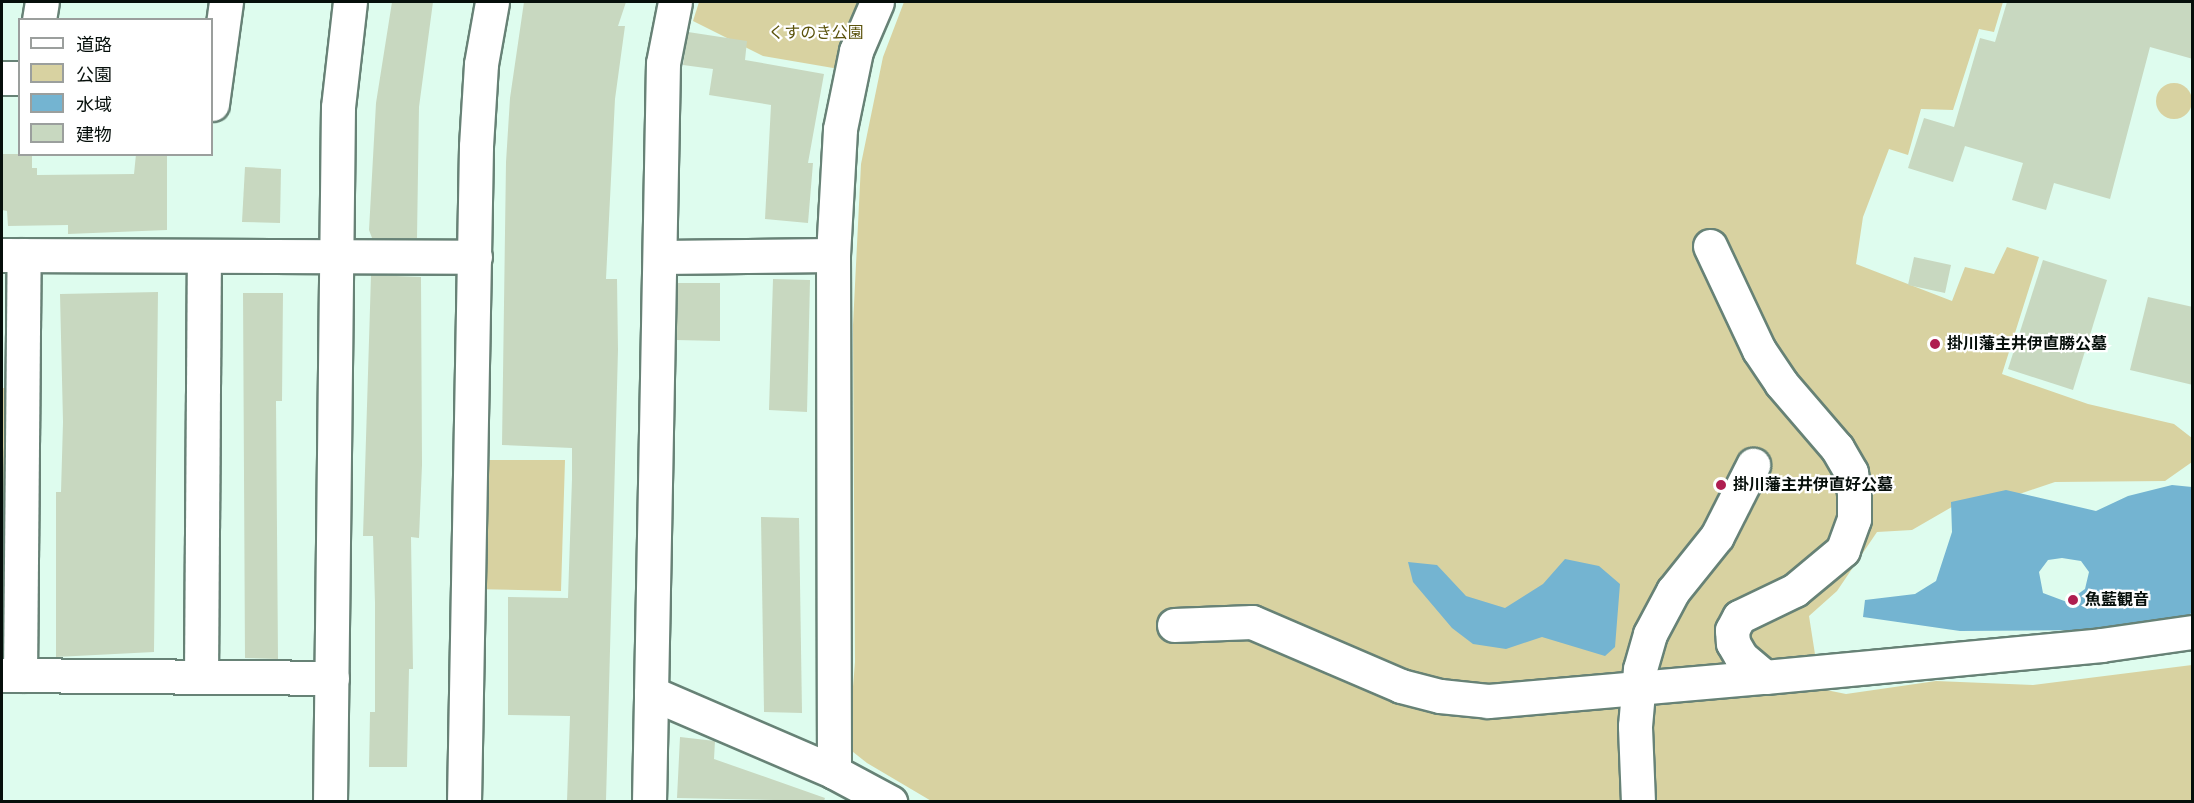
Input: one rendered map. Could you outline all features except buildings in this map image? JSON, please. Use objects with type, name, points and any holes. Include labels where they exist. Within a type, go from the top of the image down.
[{"type":"street","points":[[39,18],[42,2]]},
{"type":"street","points":[[213,84],[226,2]]},
{"type":"street","points":[[330,801],[338,107],[350,2]]},
{"type":"street","points":[[464,801],[481,64],[492,2]]},
{"type":"street","points":[[649,801],[663,63],[675,2]]},
{"type":"street","points":[[834,772],[833,255],[840,129],[856,51],[877,2]]},
{"type":"street","points":[[2,78],[18,78]]},
{"type":"street","points":[[1710,246],[1759,350],[1781,383],[1837,448],[1851,472],[1854,493],[1854,519],[1844,550],[1795,590],[1739,618],[1732,630],[1733,643],[1741,657],[1765,677]]},
{"type":"street","points":[[332,678],[11,675],[13,255],[475,257]]},
{"type":"street","points":[[660,257],[833,255]]},
{"type":"street","points":[[201,675],[204,256]]},
{"type":"street","points":[[1638,801],[1635,726],[1640,669],[1659,613],[1717,536],[1754,465]]},
{"type":"street","points":[[1174,625],[1252,622],[1401,686],[1440,696],[1550,699],[2101,645],[2193,632]]},
{"type":"street","points":[[651,693],[834,772],[890,801]]},
{"type":"green space","name":"くすのき公園","points":[[699,2],[861,2],[839,69],[763,56],[693,21]]},
{"type":"green space","points":[[904,2],[2003,2],[1994,32],[1979,29],[1953,110],[1921,109],[1908,155],[1889,149],[1863,217],[1856,264],[1952,301],[1965,267],[1994,274],[2007,247],[2039,257],[2002,374],[2088,404],[2174,424],[2192,438],[2192,462],[2165,481],[2055,482],[1993,503],[1957,504],[1912,530],[1877,532],[1837,591],[1809,616],[1817,667],[1767,678],[1846,694],[1936,681],[2033,685],[2192,665],[2192,801],[933,802],[867,763],[848,748],[855,662],[853,325],[861,164],[883,57]]},
{"type":"green space","points":[[2174,83],[2187,88],[2192,101],[2187,114],[2174,119],[2161,114],[2156,101],[2161,88]]},
{"type":"green space","points":[[2,388],[9,388],[9,504],[2,504]]},
{"type":"green space","points":[[472,460],[565,460],[561,591],[471,589]]},
{"type":"water","points":[[2172,485],[2192,487],[2192,612],[2187,618],[2087,630],[1960,631],[1863,617],[1865,600],[1915,594],[1936,581],[1952,532],[1951,502],[2006,490],[2096,511],[2128,496]],"holes":[[[2062,558],[2081,561],[2089,572],[2085,589],[2067,602],[2043,593],[2039,572],[2048,560]]]},
{"type":"water","points":[[1565,559],[1599,566],[1620,584],[1615,647],[1605,656],[1542,637],[1506,649],[1473,644],[1452,628],[1413,582],[1408,562],[1437,565],[1466,596],[1505,608],[1543,584]]},
{"type":"place","name":"掛川藩主井伊直勝公墓","points":[[1935,344]]},
{"type":"place","name":"掛川藩主井伊直好公墓","points":[[1721,485]]},
{"type":"place","name":"魚藍観音","points":[[2073,600]]}]
